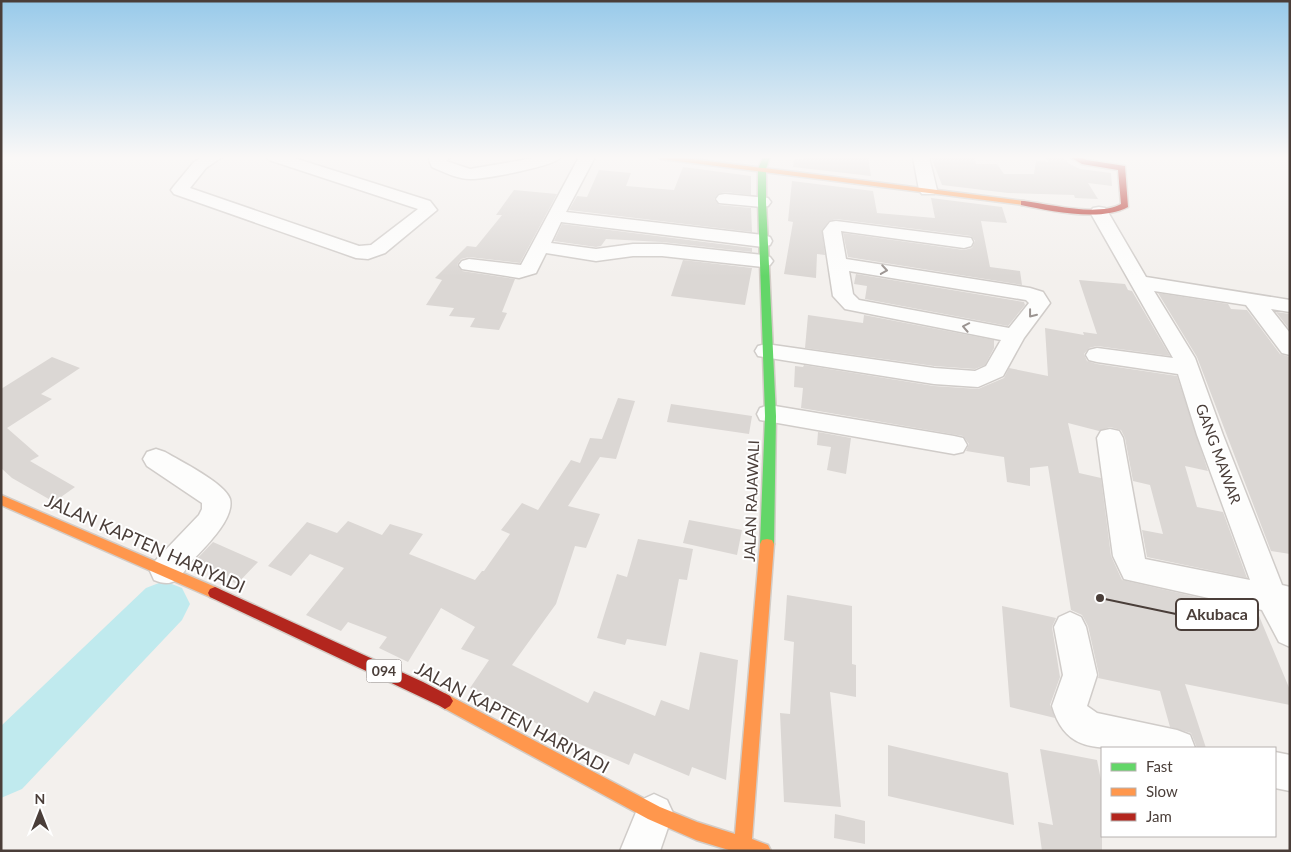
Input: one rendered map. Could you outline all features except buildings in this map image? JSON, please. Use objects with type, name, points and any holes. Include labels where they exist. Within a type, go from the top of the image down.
[{"type":"street","points":[[199,197],[356,252],[368,253],[378,249],[428,210],[424,205],[396,197]]},
{"type":"street","points":[[470,265],[523,272],[529,269],[565,197]]},
{"type":"street","name":"JALAN RAJAWALI","points":[[743,846],[769,514],[769,414],[762,197]]},
{"type":"street","points":[[981,197],[1099,212],[1119,210],[1125,205],[1124,197]]},
{"type":"street","points":[[725,199],[762,202]]},
{"type":"street","name":"GANG MAWAR","points":[[1099,212],[1184,358],[1210,434],[1281,599],[1290,632]]},
{"type":"street","points":[[555,216],[763,241]]},
{"type":"street","points":[[964,242],[836,226],[832,231],[843,296],[852,305],[1014,336]]},
{"type":"street","points":[[541,247],[596,255],[633,250],[662,250],[763,261]]},
{"type":"street","points":[[766,351],[934,376],[978,379],[987,377],[995,371],[1014,336],[1040,303],[1036,296],[1030,294],[836,263]]},
{"type":"street","points":[[1138,281],[1290,306]]},
{"type":"street","points":[[1253,300],[1290,348]]},
{"type":"street","points":[[1097,354],[1188,368]]},
{"type":"street","points":[[769,414],[954,445]]},
{"type":"street","points":[[1110,438],[1126,547],[1135,570],[1281,599]]},
{"type":"street","points":[[156,459],[207,490],[216,499],[216,510],[209,523],[174,561]]},
{"type":"street","name":"JALAN KAPTEN HARIYADI","points":[[1,500],[174,561],[418,687],[654,813],[693,841],[743,846],[762,851]]},
{"type":"street","points":[[1070,627],[1080,674],[1069,706],[1074,717],[1084,726],[1094,730],[1172,747]]},
{"type":"street","points":[[1276,770],[1290,773]]},
{"type":"street","points":[[640,851],[654,813]]},
{"type":"waterway","points":[[1,768],[164,604]]},
{"type":"traffic: fast","points":[[762,197],[771,459],[767,544]]},
{"type":"traffic: slow","points":[[975,197],[1024,203]]},
{"type":"traffic: slow","points":[[1,500],[215,593]]},
{"type":"traffic: slow","points":[[743,846],[767,544]]},
{"type":"traffic: slow","points":[[445,701],[654,813],[696,831],[762,851]]},
{"type":"traffic: jam","points":[[1024,203],[1077,210],[1106,211],[1125,205],[1124,197]]},
{"type":"traffic: jam","points":[[215,593],[445,701]]},
{"type":"place","name":"Akubaca","points":[[1100,598]]}]
